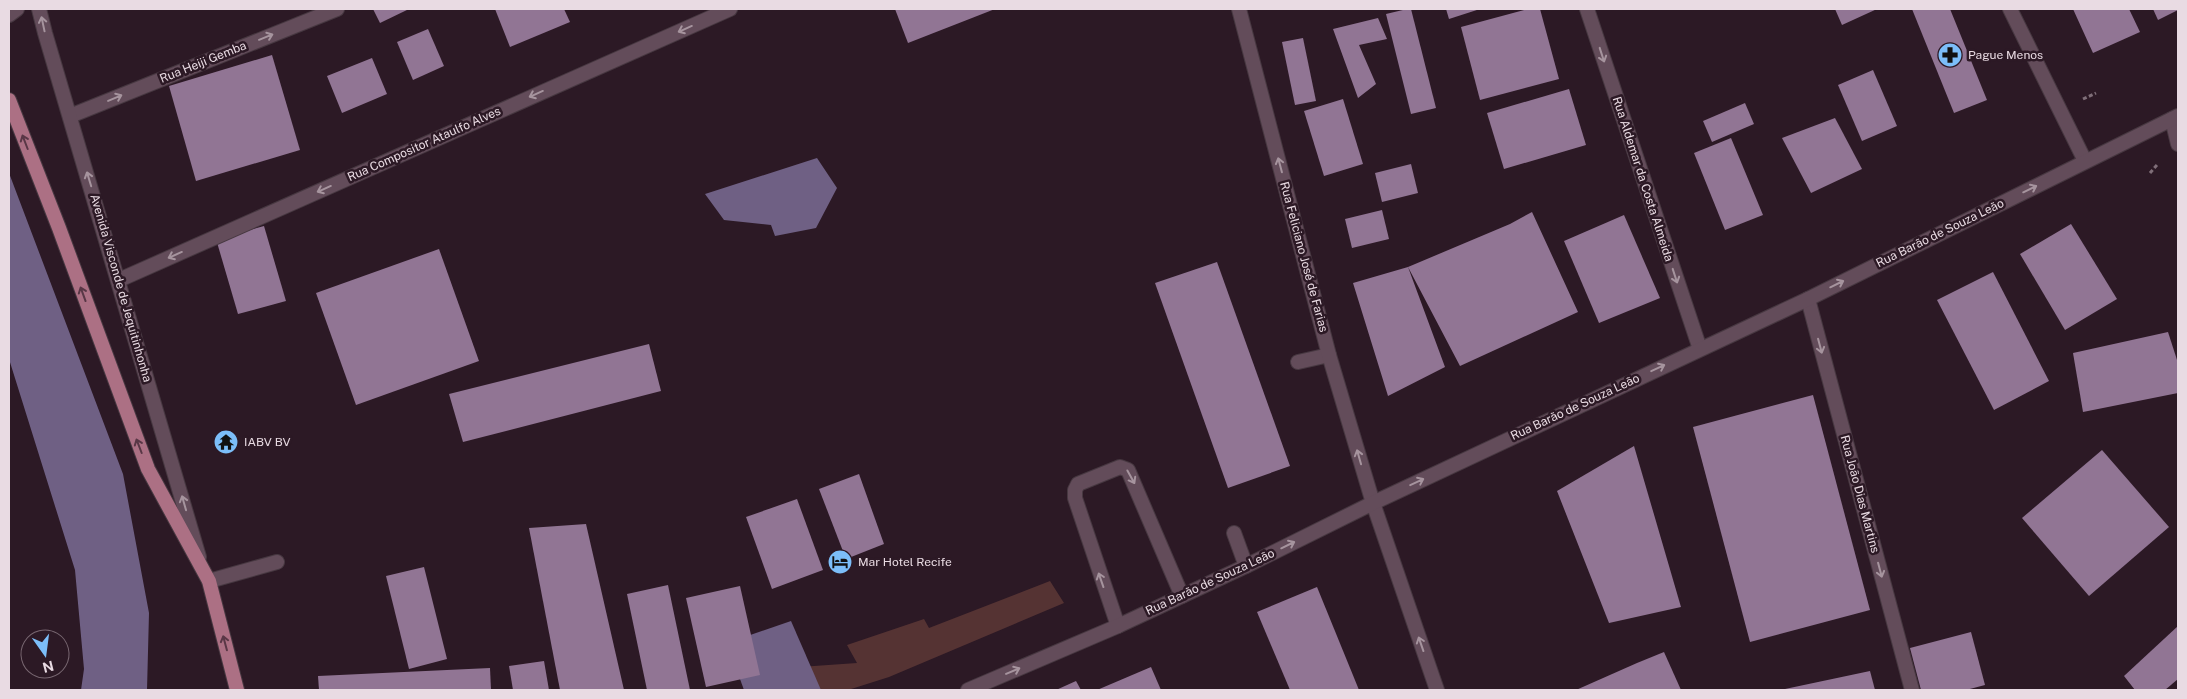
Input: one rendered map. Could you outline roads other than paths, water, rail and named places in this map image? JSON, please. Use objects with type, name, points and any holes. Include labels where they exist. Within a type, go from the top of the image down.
[{"type":"main road","name":"Avenida Visconde de Jequitinhonha","points":[[9,100],[59,228],[148,469],[209,581],[237,690]]},
{"type":"street","points":[[9,16],[17,9]]},
{"type":"street","name":"Avenida Visconde de Jequitinhonha","points":[[39,9],[202,567]]},
{"type":"street","name":"Rua Heiji Gemba","points":[[70,116],[337,9]]},
{"type":"street","name":"Rua Compositor Ataulfo Alves","points":[[119,280],[730,9]]},
{"type":"street","name":"Rua Feliciano José de Farias","points":[[1238,9],[1330,355],[1373,503],[1437,690]]},
{"type":"street","name":"Rua Aldemar da Costa Almeida","points":[[1587,9],[1700,349]]},
{"type":"street","points":[[2010,9],[2085,161]]},
{"type":"street","points":[[2175,118],[2178,144]]},
{"type":"street","name":"Rua Barão de Souza Leão","points":[[968,690],[1118,626],[1246,566],[1373,503],[1808,298],[2175,118]]},
{"type":"street","name":"Rua João Dias Martins","points":[[1808,298],[1912,690]]},
{"type":"street","points":[[1298,362],[1330,355]]},
{"type":"street","points":[[1118,626],[1075,498],[1075,490],[1078,484],[1120,468],[1128,470],[1182,596]]},
{"type":"street","points":[[1234,533],[1246,566]]},
{"type":"street","points":[[209,581],[277,562]]},
{"type":"place","name":"Pague Menos","points":[[1950,55]]},
{"type":"place","name":"IABV BV","points":[[226,442]]},
{"type":"place","name":"Mar Hotel Recife","points":[[840,562]]}]
